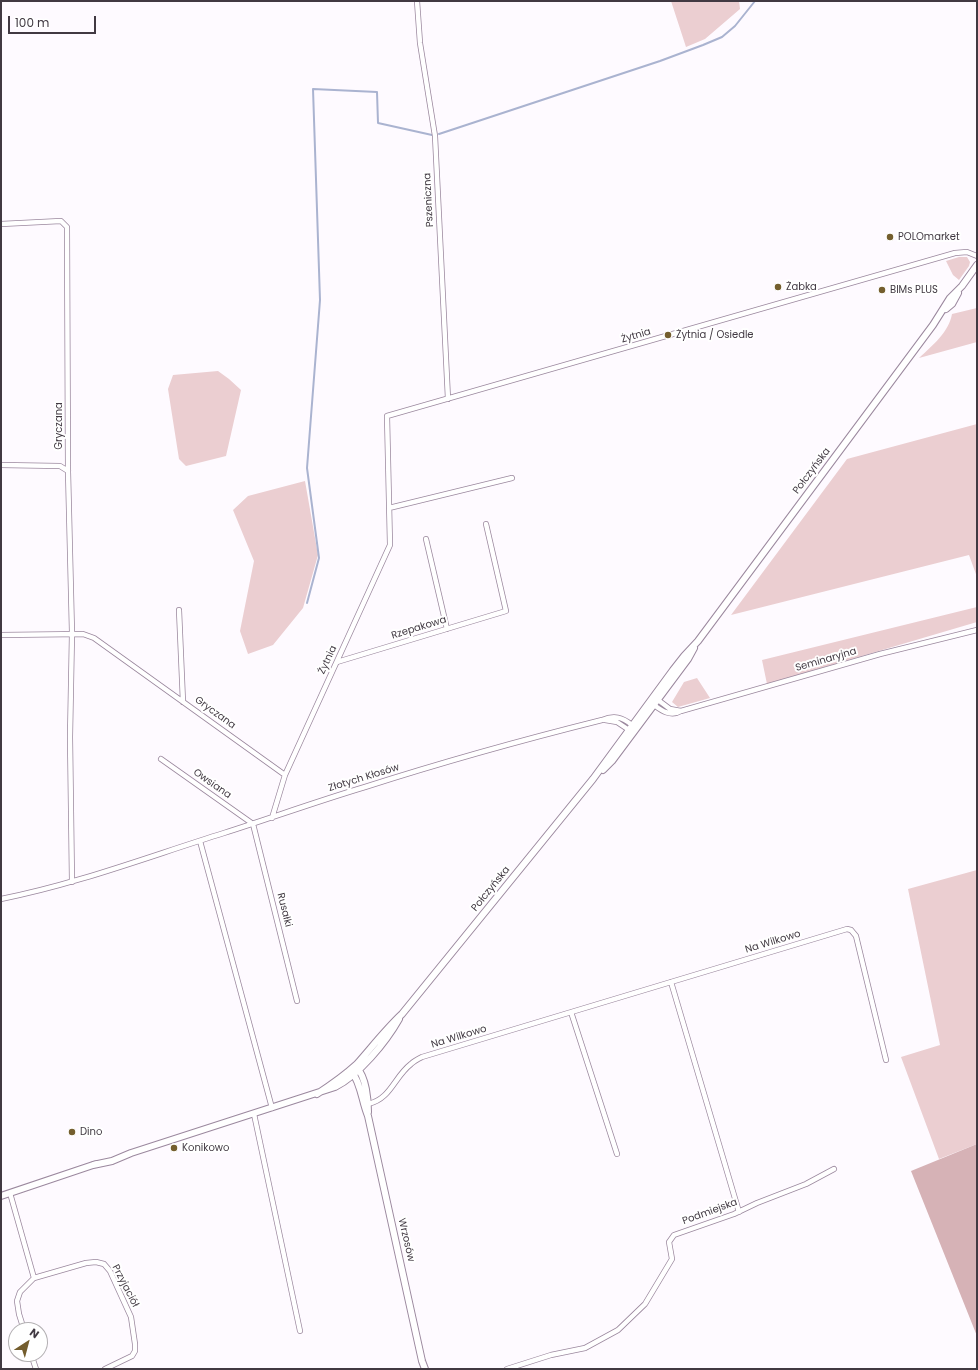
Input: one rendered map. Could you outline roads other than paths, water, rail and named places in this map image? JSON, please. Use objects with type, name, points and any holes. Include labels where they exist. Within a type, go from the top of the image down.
[{"type":"main road","name":"Połczyńska","points":[[1,1196],[111,1158],[130,1154],[317,1094],[355,1070],[390,1025],[402,1014],[596,777],[654,701],[684,656],[698,641],[941,314],[950,298],[962,286],[977,265]]},
{"type":"main road","name":"Wrzosów","points":[[355,1070],[362,1075],[368,1104],[368,1116]]},
{"type":"main road","name":"Wrzosów","points":[[355,1070],[368,1116],[425,1369]]},
{"type":"street","name":"Pszeniczna","points":[[417,1],[420,43],[435,136],[448,399]]},
{"type":"street","name":"Gryczana","points":[[1,224],[60,221],[67,227],[68,471],[72,633],[70,737],[72,882]]},
{"type":"street","name":"Żytnia","points":[[272,818],[285,775],[390,545],[387,416],[955,253],[967,252],[977,256]]},
{"type":"street","points":[[1,465],[60,466],[68,471]]},
{"type":"street","points":[[389,508],[512,478]]},
{"type":"street","name":"Rzepakowa","points":[[336,662],[506,611],[486,524]]},
{"type":"street","points":[[426,539],[447,629]]},
{"type":"street","points":[[179,610],[183,702]]},
{"type":"street","name":"Seminaryjna","points":[[654,701],[668,708],[681,712],[880,654],[977,630]]},
{"type":"street","name":"Gryczana","points":[[72,633],[83,634],[94,638],[285,775]]},
{"type":"street","points":[[1,635],[72,633]]},
{"type":"street","name":"Złotych Kłosów","points":[[1,900],[30,894],[72,882],[373,784],[609,717],[625,719],[632,729]]},
{"type":"street","name":"Owsiana","points":[[161,759],[253,824]]},
{"type":"street","name":"Rusałki","points":[[253,824],[297,1001]]},
{"type":"street","points":[[200,841],[272,1108]]},
{"type":"street","name":"Na Wilkowo","points":[[368,1104],[382,1099],[411,1063],[422,1057],[847,929],[851,930],[856,936],[886,1060]]},
{"type":"street","points":[[671,982],[739,1212]]},
{"type":"street","points":[[571,1012],[617,1154]]},
{"type":"street","points":[[254,1114],[300,1331]]},
{"type":"street","name":"Podmiejska","points":[[507,1369],[551,1355],[585,1348],[618,1330],[645,1304],[672,1259],[669,1242],[674,1235],[739,1212],[757,1203],[806,1184],[834,1169]]},
{"type":"street","points":[[10,1193],[34,1278]]},
{"type":"street","name":"Przyjaciół","points":[[22,1322],[17,1301],[20,1292],[34,1278],[86,1263],[96,1262],[104,1264],[110,1272],[131,1317],[135,1351],[132,1356],[105,1369]]},
{"type":"waterway","points":[[439,134],[660,61],[703,45],[722,37],[735,26],[755,1]]},
{"type":"waterway","points":[[307,603],[319,558],[307,468],[320,300],[313,89],[377,92],[378,123],[432,135]]},
{"type":"place","name":"POLOmarket","points":[[890,237]]},
{"type":"place","name":"Żabka","points":[[778,287]]},
{"type":"place","name":"BIMs PLUS","points":[[882,290]]},
{"type":"place","name":"Żytnia / Osiedle","points":[[668,335]]},
{"type":"place","name":"Dino","points":[[72,1132]]},
{"type":"place","name":"Konikowo","points":[[174,1148]]}]
